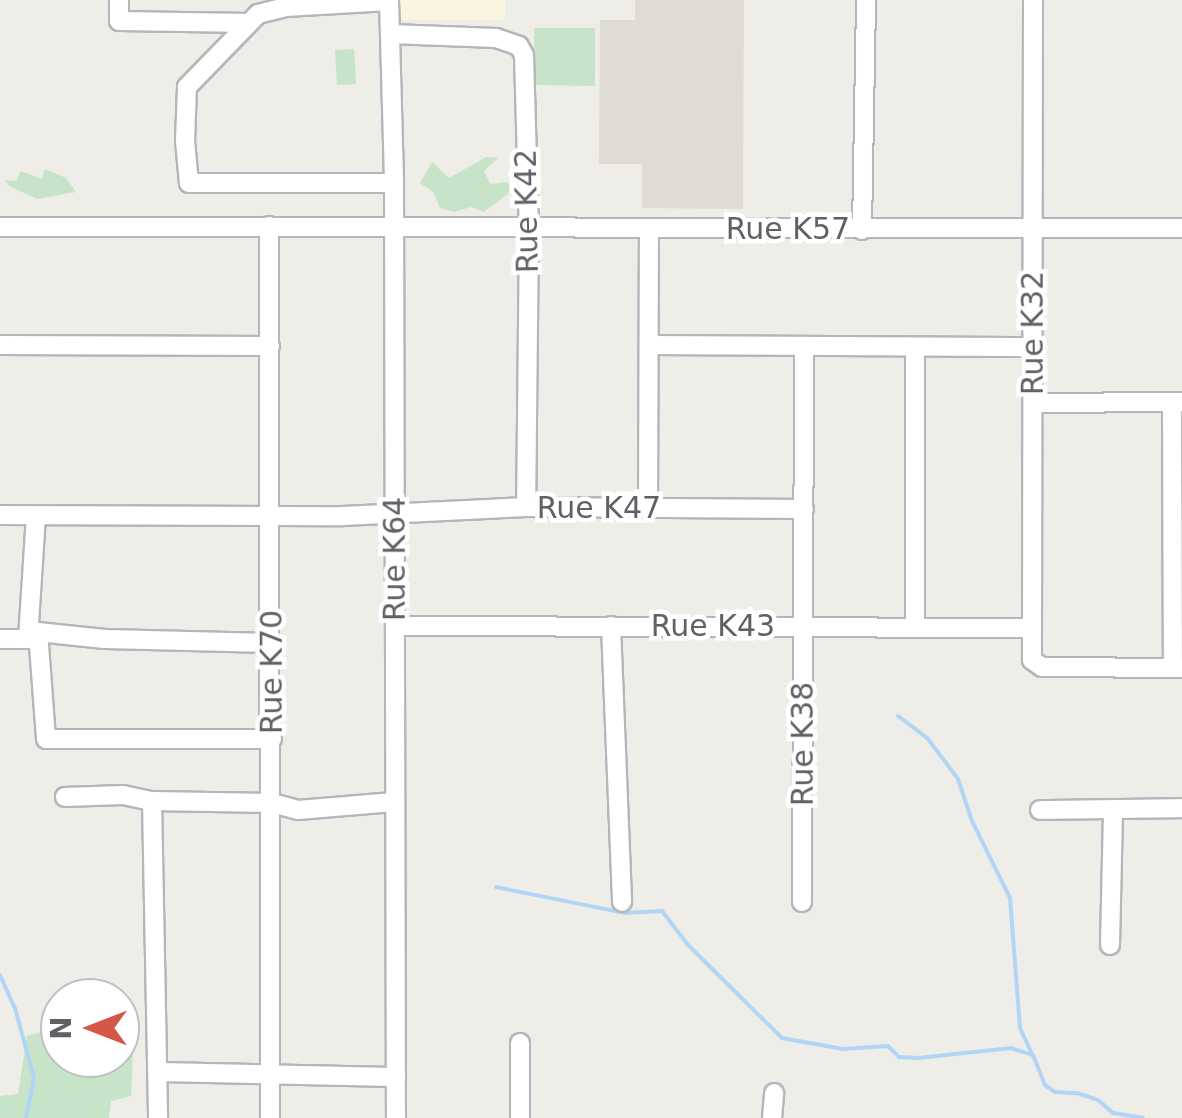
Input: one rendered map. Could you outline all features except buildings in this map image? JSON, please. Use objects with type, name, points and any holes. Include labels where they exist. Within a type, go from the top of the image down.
[{"type":"street","points":[[119,0],[120,21],[249,22]]},
{"type":"street","points":[[862,230],[866,0]]},
{"type":"street","name":"Rue K32","points":[[1033,0],[1035,666],[1177,668]]},
{"type":"street","points":[[389,1],[276,8],[249,22],[185,92],[187,182],[394,183]]},
{"type":"street","name":"Rue K64","points":[[389,1],[394,183],[396,1118]]},
{"type":"street","name":"Rue K42","points":[[390,34],[496,38],[518,46],[524,55],[529,229],[526,508]]},
{"type":"street","name":"Rue K70","points":[[269,226],[270,1118]]},
{"type":"street","name":"Rue K57","points":[[0,228],[1182,228]]},
{"type":"street","points":[[648,508],[649,229]]},
{"type":"street","points":[[0,345],[270,346]]},
{"type":"street","points":[[649,345],[1032,347]]},
{"type":"street","name":"Rue K38","points":[[802,902],[804,346]]},
{"type":"street","points":[[915,347],[915,628]]},
{"type":"street","points":[[1033,403],[1177,402],[1177,668]]},
{"type":"street","name":"Rue K47","points":[[0,516],[271,516],[526,508],[804,509]]},
{"type":"street","points":[[36,516],[33,636],[46,738],[272,739]]},
{"type":"street","name":"Rue K43","points":[[395,626],[1032,628]]},
{"type":"street","points":[[611,626],[622,902]]},
{"type":"street","points":[[0,639],[33,636],[272,643]]},
{"type":"street","points":[[65,797],[123,795],[152,801],[272,804],[318,810],[394,802]]},
{"type":"street","points":[[152,801],[158,1118]]},
{"type":"street","points":[[1040,810],[1182,808]]},
{"type":"street","points":[[1110,945],[1113,809]]},
{"type":"street","points":[[520,1043],[520,1118]]},
{"type":"street","points":[[158,1072],[396,1077]]},
{"type":"street","points":[[772,1118],[774,1093]]},
{"type":"shaded area","points":[[396,0],[505,0],[505,20],[396,20]]},
{"type":"shaded area","points":[[635,0],[744,0],[743,209],[642,208],[642,164],[599,164],[600,20],[635,20]]},
{"type":"green space","points":[[534,28],[595,28],[595,86],[535,85]]},
{"type":"green space","points":[[354,49],[356,84],[337,85],[335,50]]},
{"type":"green space","points":[[486,157],[498,158],[484,171],[490,184],[507,182],[510,186],[508,194],[484,212],[471,207],[454,212],[440,208],[433,192],[420,183],[432,162],[449,178]]},
{"type":"green space","points":[[45,169],[66,178],[76,192],[37,199],[9,186],[5,180],[16,181],[21,171],[42,179]]},
{"type":"green space","points":[[40,1032],[40,1078],[132,1078],[131,1096],[111,1101],[109,1118],[0,1118],[0,1096],[18,1094],[27,1036]]},
{"type":"waterway","points":[[898,716],[928,739],[958,779],[972,821],[1010,898],[1020,1028],[1031,1052]]},
{"type":"waterway","points":[[496,887],[625,913],[662,911],[688,945],[782,1038],[843,1049],[888,1046],[899,1057],[918,1058],[1011,1048],[1033,1055],[1045,1085],[1055,1092],[1077,1093],[1098,1100],[1113,1113],[1143,1118]]},
{"type":"waterway","points":[[0,975],[15,1008],[34,1078],[26,1118]]}]
